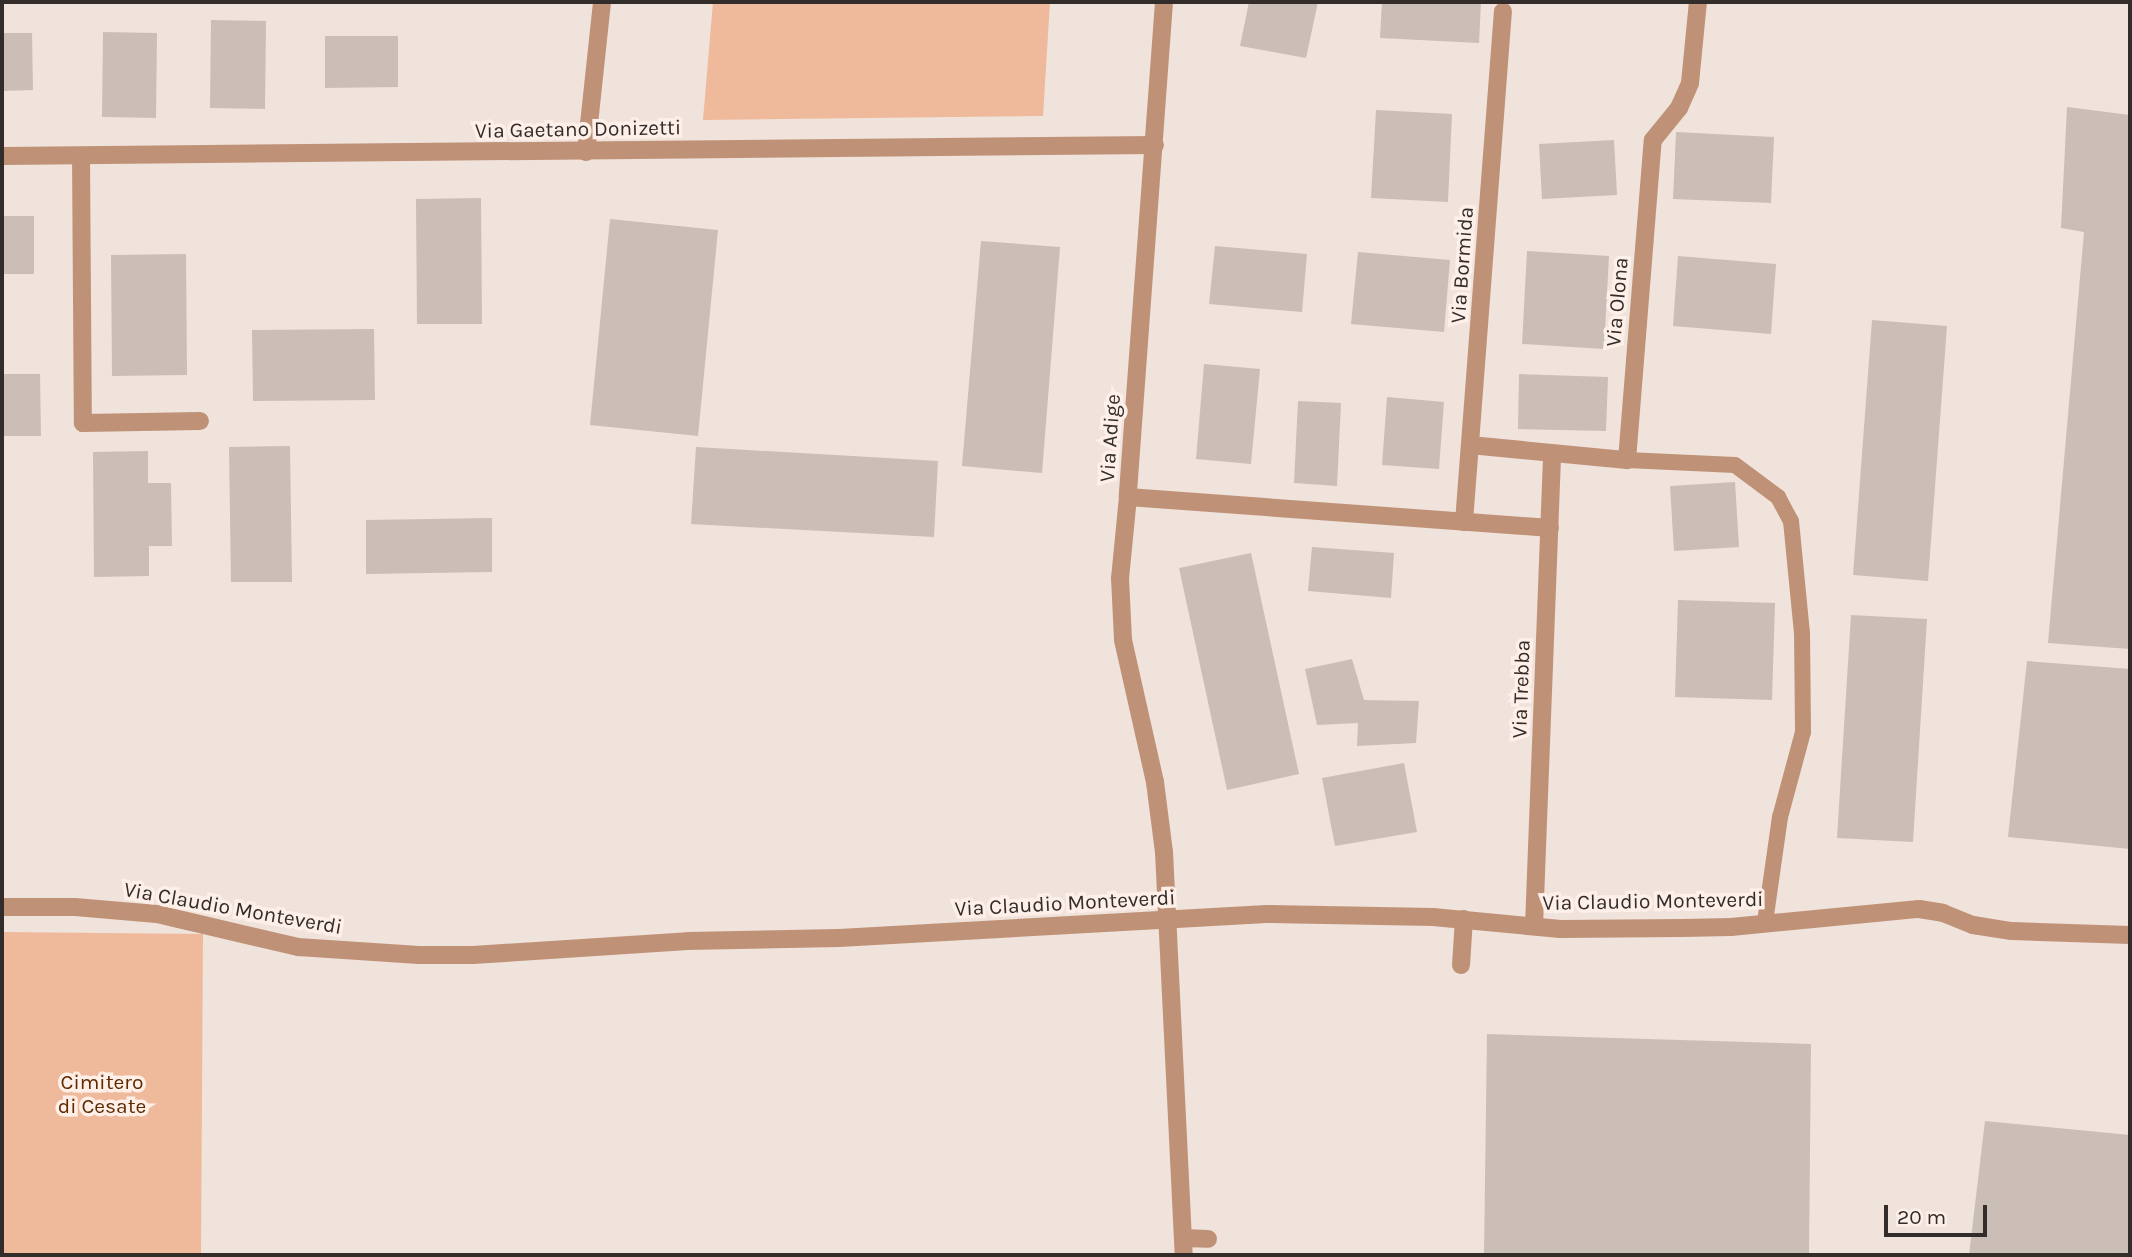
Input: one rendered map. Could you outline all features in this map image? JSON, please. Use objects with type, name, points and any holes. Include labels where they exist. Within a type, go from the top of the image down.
[{"type":"street","points":[[586,152],[601,2]]},
{"type":"street","name":"Via Adige","points":[[1164,2],[1128,497],[1550,528]]},
{"type":"street","name":"Via Olona","points":[[1627,460],[1653,140],[1679,108],[1690,83],[1698,2]]},
{"type":"street","name":"Via Bormida","points":[[1464,522],[1503,11]]},
{"type":"street","name":"Via Gaetano Donizetti","points":[[2,156],[1155,145]]},
{"type":"street","points":[[81,156],[83,423],[200,421]]},
{"type":"street","points":[[1470,445],[1552,455],[1627,460]]},
{"type":"street","name":"Via Trebba","points":[[1535,926],[1552,455]]},
{"type":"street","points":[[1128,497],[1120,578],[1123,640],[1155,782],[1169,920],[1183,1247],[1208,1239]]},
{"type":"street","name":"Via Claudio Monteverdi","points":[[2,907],[75,907],[157,914],[298,947],[419,955],[473,955],[688,941],[852,937],[1266,914],[1464,919],[1535,926],[1682,928],[1919,909],[1943,913],[1973,925],[2012,931],[2130,935]]},
{"type":"street","points":[[1461,965],[1464,919]]},
{"type":"lane","points":[[1627,460],[1735,465],[1778,497],[1791,522],[1802,633],[1803,732],[1780,817],[1765,923]]},
{"type":"green space","points":[[713,2],[1050,2],[1043,116],[703,120]]},
{"type":"green space","name":"Cimitero di Cesate","points":[[2,932],[203,934],[201,1255],[2,1255]]},
{"type":"building","points":[[1249,2],[1318,2],[1306,58],[1240,46]]},
{"type":"building","points":[[1382,2],[1481,2],[1479,43],[1380,38]]},
{"type":"building","points":[[211,20],[266,21],[265,109],[210,108]]},
{"type":"building","points":[[103,32],[157,33],[156,118],[102,117]]},
{"type":"building","points":[[2,33],[32,33],[33,90],[2,91]]},
{"type":"building","points":[[325,36],[398,36],[398,87],[325,88]]},
{"type":"building","points":[[2067,107],[2130,115],[2130,649],[2048,643],[2084,232],[2061,228]]},
{"type":"building","points":[[1376,110],[1452,114],[1448,202],[1371,198]]},
{"type":"building","points":[[1676,132],[1774,137],[1771,203],[1673,199]]},
{"type":"building","points":[[1614,140],[1617,195],[1542,199],[1539,144]]},
{"type":"building","points":[[481,198],[482,324],[417,324],[416,199]]},
{"type":"building","points":[[2,216],[34,216],[34,274],[2,274]]},
{"type":"building","points":[[610,219],[718,230],[698,436],[590,425]]},
{"type":"building","points":[[981,241],[1060,247],[1042,473],[962,466]]},
{"type":"building","points":[[1215,246],[1307,254],[1302,312],[1209,304]]},
{"type":"building","points":[[1527,251],[1609,256],[1604,349],[1522,344]]},
{"type":"building","points":[[1358,252],[1450,260],[1444,332],[1351,324]]},
{"type":"building","points":[[186,254],[187,375],[112,376],[111,255]]},
{"type":"building","points":[[1678,256],[1776,264],[1771,334],[1673,326]]},
{"type":"building","points":[[1872,320],[1947,326],[1928,581],[1853,575]]},
{"type":"building","points":[[374,329],[375,400],[253,401],[252,330]]},
{"type":"building","points":[[1204,364],[1260,369],[1251,464],[1196,459]]},
{"type":"building","points":[[2,374],[40,374],[41,436],[2,436]]},
{"type":"building","points":[[1519,374],[1608,377],[1606,431],[1518,429]]},
{"type":"building","points":[[1387,397],[1444,402],[1439,469],[1382,465]]},
{"type":"building","points":[[1298,401],[1341,403],[1337,486],[1294,483]]},
{"type":"building","points":[[290,446],[292,582],[231,582],[229,447]]},
{"type":"building","points":[[696,447],[938,461],[934,537],[691,524]]},
{"type":"building","points":[[148,451],[148,483],[171,483],[172,546],[149,546],[149,576],[94,577],[93,452]]},
{"type":"building","points":[[1735,482],[1739,547],[1674,551],[1670,486]]},
{"type":"building","points":[[492,518],[492,572],[366,574],[366,520]]},
{"type":"building","points":[[1312,547],[1394,553],[1391,598],[1308,591]]},
{"type":"building","points":[[1251,553],[1299,774],[1227,790],[1179,568]]},
{"type":"building","points":[[1678,600],[1775,603],[1772,700],[1675,697]]},
{"type":"building","points":[[1851,615],[1927,619],[1913,842],[1837,838]]},
{"type":"building","points":[[1352,659],[1364,700],[1419,701],[1416,743],[1357,746],[1358,723],[1317,725],[1305,669]]},
{"type":"building","points":[[2027,661],[2130,669],[2130,849],[2008,837]]},
{"type":"building","points":[[1404,763],[1417,832],[1335,846],[1322,778]]},
{"type":"building","points":[[1487,1034],[1811,1044],[1809,1255],[1484,1255]]},
{"type":"building","points":[[1985,1121],[2130,1135],[2130,1255],[1969,1255]]}]
